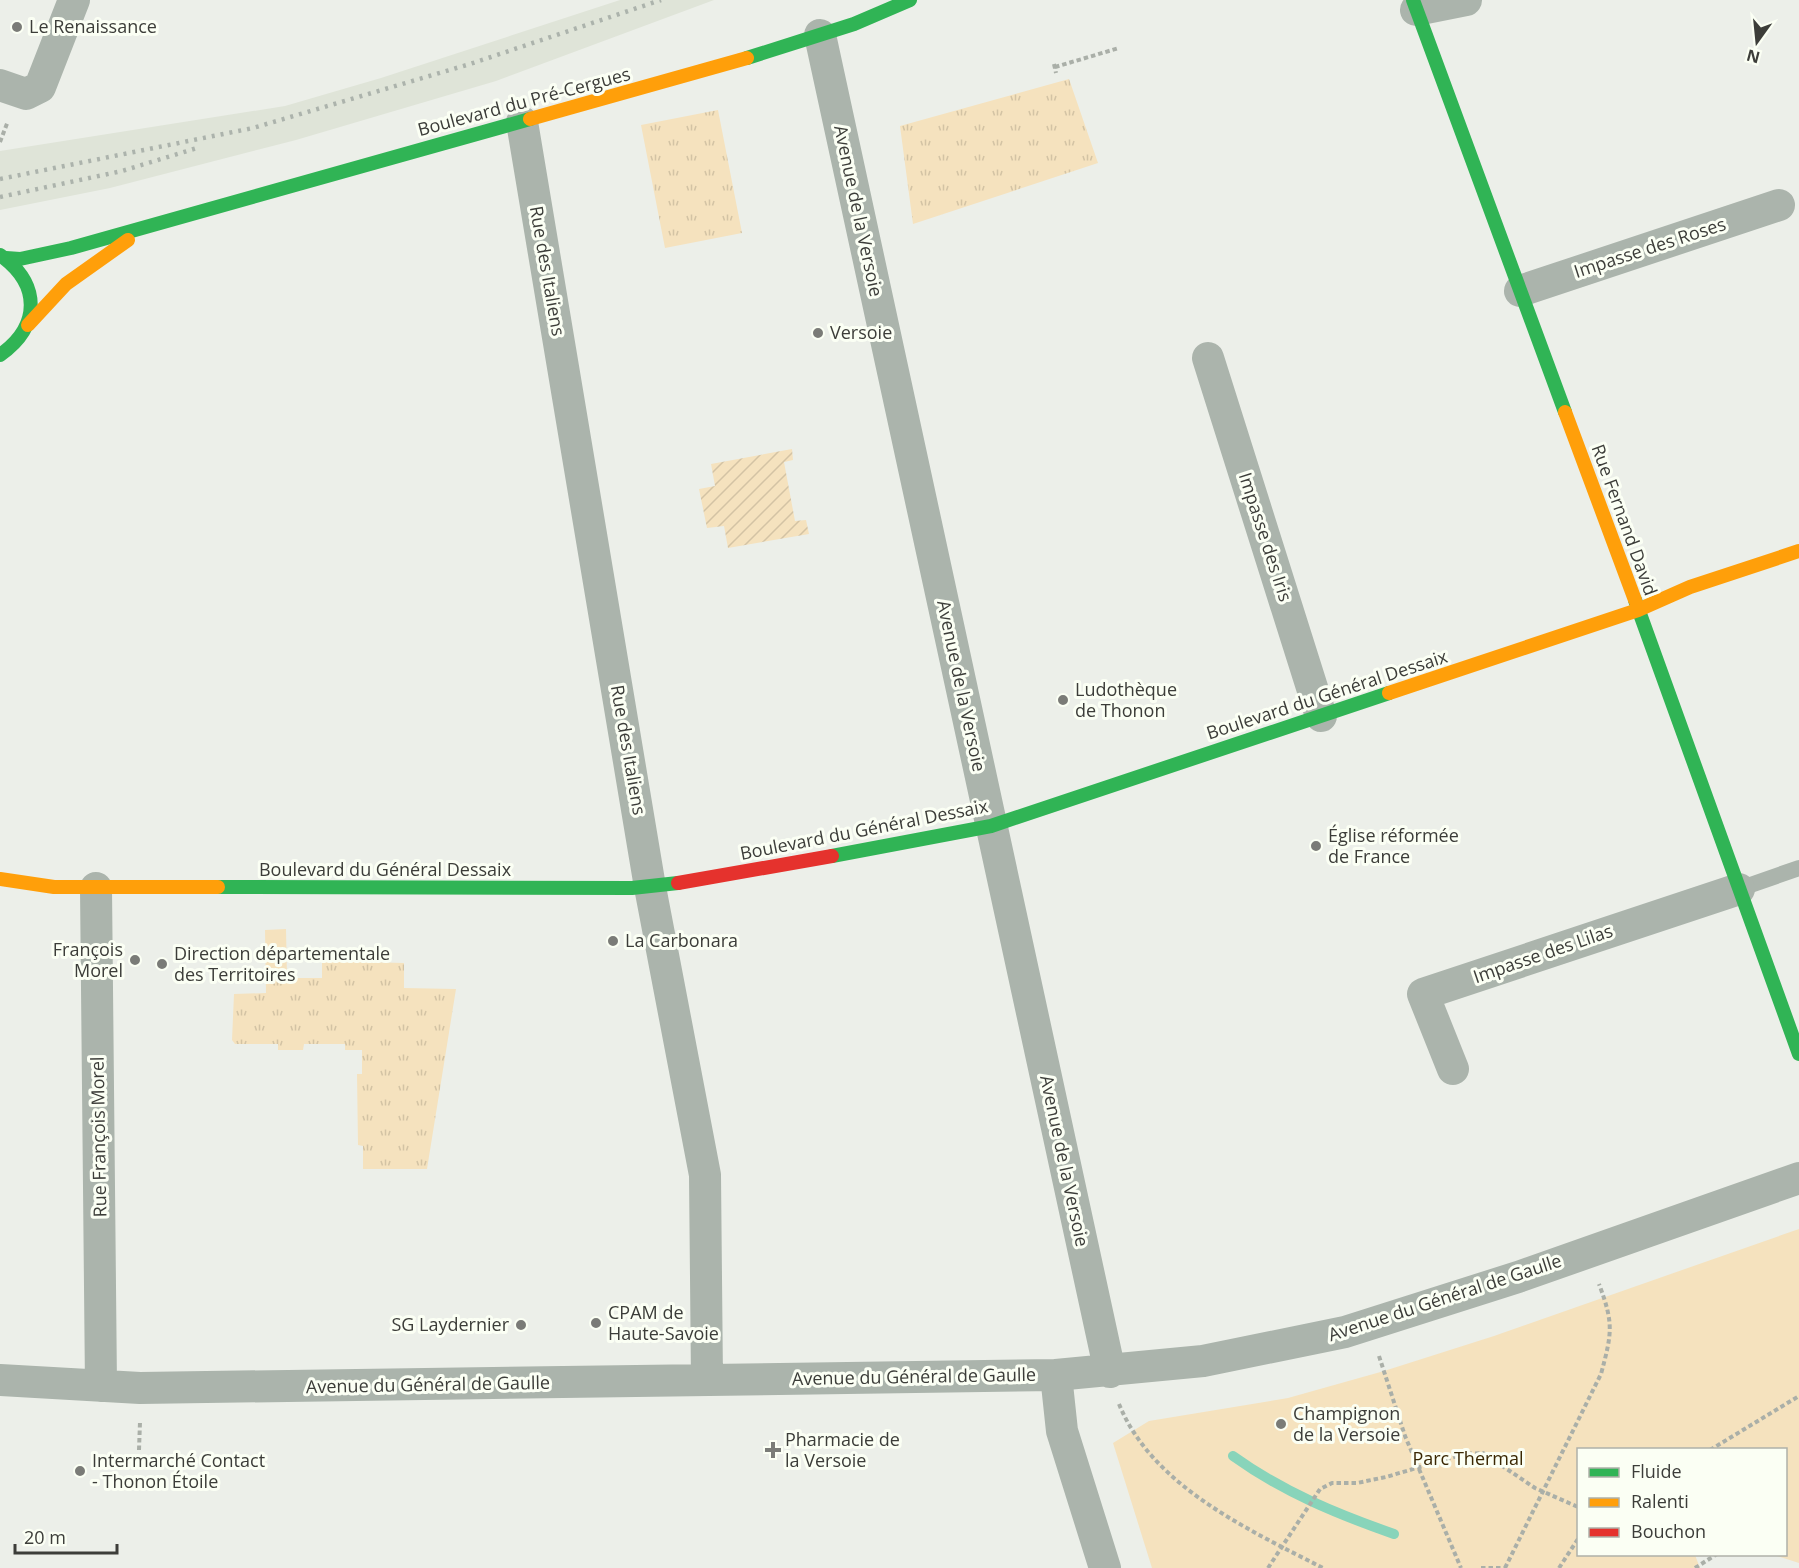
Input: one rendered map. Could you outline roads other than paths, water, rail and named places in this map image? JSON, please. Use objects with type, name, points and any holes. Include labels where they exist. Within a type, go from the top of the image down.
[{"type":"street","points":[[9,89],[33,92],[44,81],[74,0]]},
{"type":"street","name":"Boulevard du Pré-Cergues","points":[[3,257],[36,257],[144,229],[302,181],[741,61],[820,35],[910,0]]},
{"type":"street","points":[[1415,5],[1467,0]]},
{"type":"street","name":"Rue Fernand David","points":[[1415,5],[1726,848],[1799,1054]]},
{"type":"street","name":"Avenue de la Versoie","points":[[820,35],[1110,1372]]},
{"type":"street","name":"Rue des Italiens","points":[[522,122],[650,887],[706,1186],[707,1380]]},
{"type":"street","name":"Impasse des Roses","points":[[1521,291],[1779,205]]},
{"type":"street","name":"Boulevard du Pré-Cergues","points":[[0,355],[19,340],[28,325],[66,284],[144,229]]},
{"type":"street","points":[[3,257],[19,270],[28,284],[32,308],[28,325]]},
{"type":"street","name":"Impasse des Iris","points":[[1208,358],[1321,716]]},
{"type":"street","name":"Boulevard du Général Dessaix","points":[[0,879],[35,886],[96,888],[650,887],[992,826],[1638,610],[1690,586],[1799,551]]},
{"type":"street","name":"Rue François Morel","points":[[96,888],[101,1386]]},
{"type":"street","name":"Impasse des Lilas","points":[[1453,1069],[1423,994],[1739,889]]},
{"type":"street","name":"Avenue du Général de Gaulle","points":[[0,1380],[101,1386],[315,1387],[1056,1375],[1110,1372],[1214,1360],[1329,1336],[1387,1320],[1799,1178]]},
{"type":"street","points":[[1056,1375],[1062,1431],[1105,1568]]},
{"type":"lane","points":[[1739,889],[1799,868]]},
{"type":"waterway","points":[[1233,1456],[1271,1481],[1311,1501],[1394,1534]]},
{"type":"railway","points":[[0,179],[253,128],[470,64],[661,0]]},
{"type":"railway","points":[[0,197],[122,171],[197,148]]},
{"type":"place","name":"Le Renaissance","points":[[17,27]]},
{"type":"place","name":"Versoie","points":[[818,333]]},
{"type":"place","name":"Ludothèque de Thonon","points":[[1063,700]]},
{"type":"place","name":"Église réformée de France","points":[[1316,846]]},
{"type":"place","name":"La Carbonara","points":[[613,941]]},
{"type":"place","name":"François Morel","points":[[135,960]]},
{"type":"place","name":"Direction départementale des Territoires","points":[[162,964]]},
{"type":"place","name":"CPAM de Haute-Savoie","points":[[596,1323]]},
{"type":"place","name":"SG Laydernier","points":[[521,1325]]},
{"type":"place","name":"Champignon de la Versoie","points":[[1281,1424]]},
{"type":"place","name":"Pharmacie de la Versoie","points":[[773,1450]]},
{"type":"place","name":"Intermarché Contact - Thonon Étoile","points":[[80,1471]]},
{"type":"park label","name":"Parc Thermal","points":[[1468,1459]]}]
